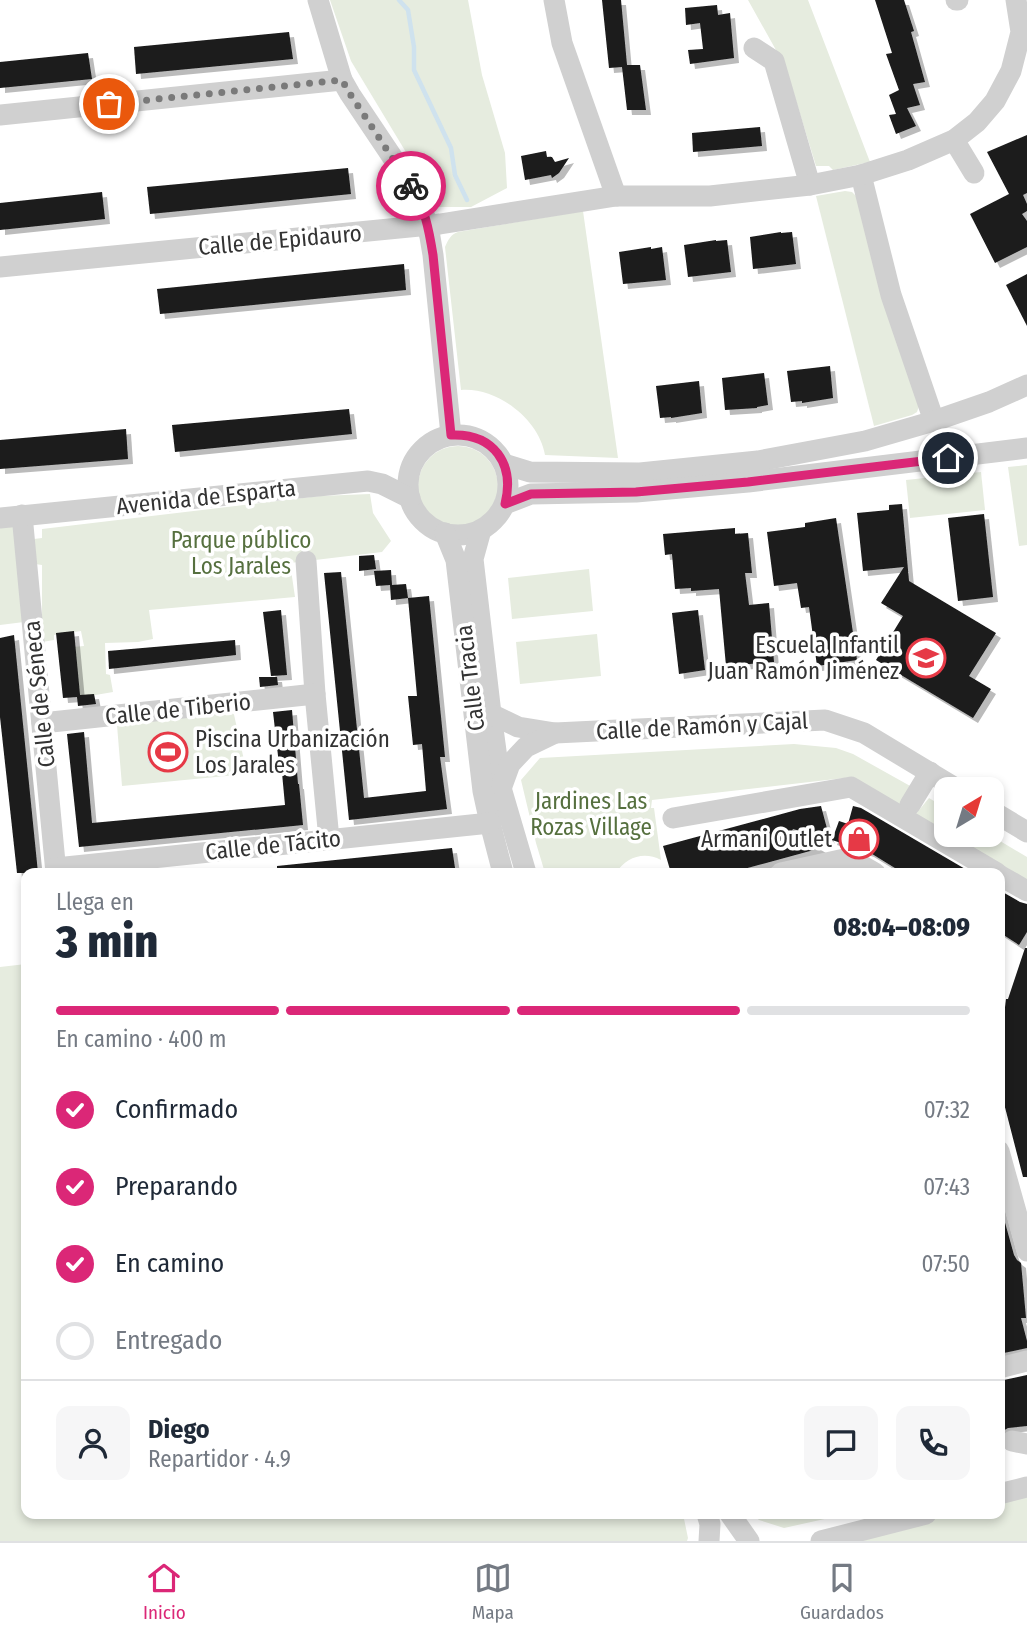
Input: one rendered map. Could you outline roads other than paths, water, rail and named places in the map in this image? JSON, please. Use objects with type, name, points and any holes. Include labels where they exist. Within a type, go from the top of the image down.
[{"type":"street","points":[[318,0],[342,80],[415,191],[429,225],[451,435]]},
{"type":"street","points":[[554,0],[562,43],[616,196]]},
{"type":"street","name":"Calle de Epidauro","points":[[0,267],[429,225],[616,196],[710,196],[810,185],[861,175],[908,160],[954,140],[995,101],[1011,71],[1024,31],[1016,0]]},
{"type":"street","points":[[754,48],[774,61],[810,185]]},
{"type":"street","points":[[0,115],[342,80]]},
{"type":"street","points":[[954,140],[974,173]]},
{"type":"street","points":[[861,175],[891,295],[934,421]]},
{"type":"street","points":[[504,464],[530,472],[640,473],[758,461],[865,441],[934,421],[1027,386]]},
{"type":"street","points":[[462,435],[482,441],[491,447],[504,464],[508,477],[505,504],[495,519],[481,530],[463,535],[445,533],[433,528],[415,510],[408,484],[410,470],[425,446],[438,439],[462,435]]},
{"type":"street","points":[[865,441],[863,460],[869,467]]},
{"type":"street","points":[[505,504],[531,494],[636,492],[748,482],[1027,448]]},
{"type":"street","name":"Avenida de Esparta","points":[[0,518],[368,481],[382,484],[410,498]]},
{"type":"street","name":"Calle de Séneca","points":[[22,515],[56,868]]},
{"type":"street","name":"Calle Tracia","points":[[481,530],[473,559],[491,714],[501,788],[525,868]]},
{"type":"street","name":"Calle Tracia","points":[[445,533],[456,560],[483,791],[502,868]]},
{"type":"street","points":[[306,561],[315,694],[330,839]]},
{"type":"street","name":"Calle de Tiberio","points":[[42,723],[315,694]]},
{"type":"street","name":"Calle de Ramón y Cajal","points":[[491,714],[518,727],[555,733],[825,720],[864,733],[938,777]]},
{"type":"street","name":"Calle de Ramón y Cajal","points":[[501,788],[510,764],[526,747],[555,733]]},
{"type":"street","points":[[910,805],[930,772]]},
{"type":"street","points":[[673,818],[851,787],[988,868]]},
{"type":"street","points":[[1004,818],[1027,832]]},
{"type":"street","name":"Calle de Tácito","points":[[74,868],[489,823]]},
{"type":"street","points":[[804,868],[849,858],[866,868]]},
{"type":"street","points":[[1005,878],[1027,891]]},
{"type":"street","points":[[1005,1172],[1027,1251]]},
{"type":"street","points":[[1005,1366],[1027,1361]]},
{"type":"street","points":[[708,1519],[709,1541]]},
{"type":"street","points":[[733,1519],[748,1541]]},
{"type":"street","points":[[821,1541],[908,1519]]},
{"type":"street","points":[[879,1541],[879,1537],[893,1523]]},
{"type":"water","name":"Piscina Urbanización Los Jarales","points":[[187,742],[189,759],[149,763],[147,745]]},
{"type":"waterway","points":[[399,0],[408,10],[414,47],[414,70],[451,148],[455,175],[467,200]]},
{"type":"place","name":"Escuela Infantil Juan Ramón Jiménez","points":[[926,658]]},
{"type":"place","name":"Piscina Urbanización Los Jarales","points":[[168,752]]},
{"type":"place","name":"Armani Outlet","points":[[859,839]]},
{"type":"park label","name":"Parque público Los Jarales","points":[[241,553]]},
{"type":"park label","name":"Jardines Las Rozas Village","points":[[591,814]]}]
